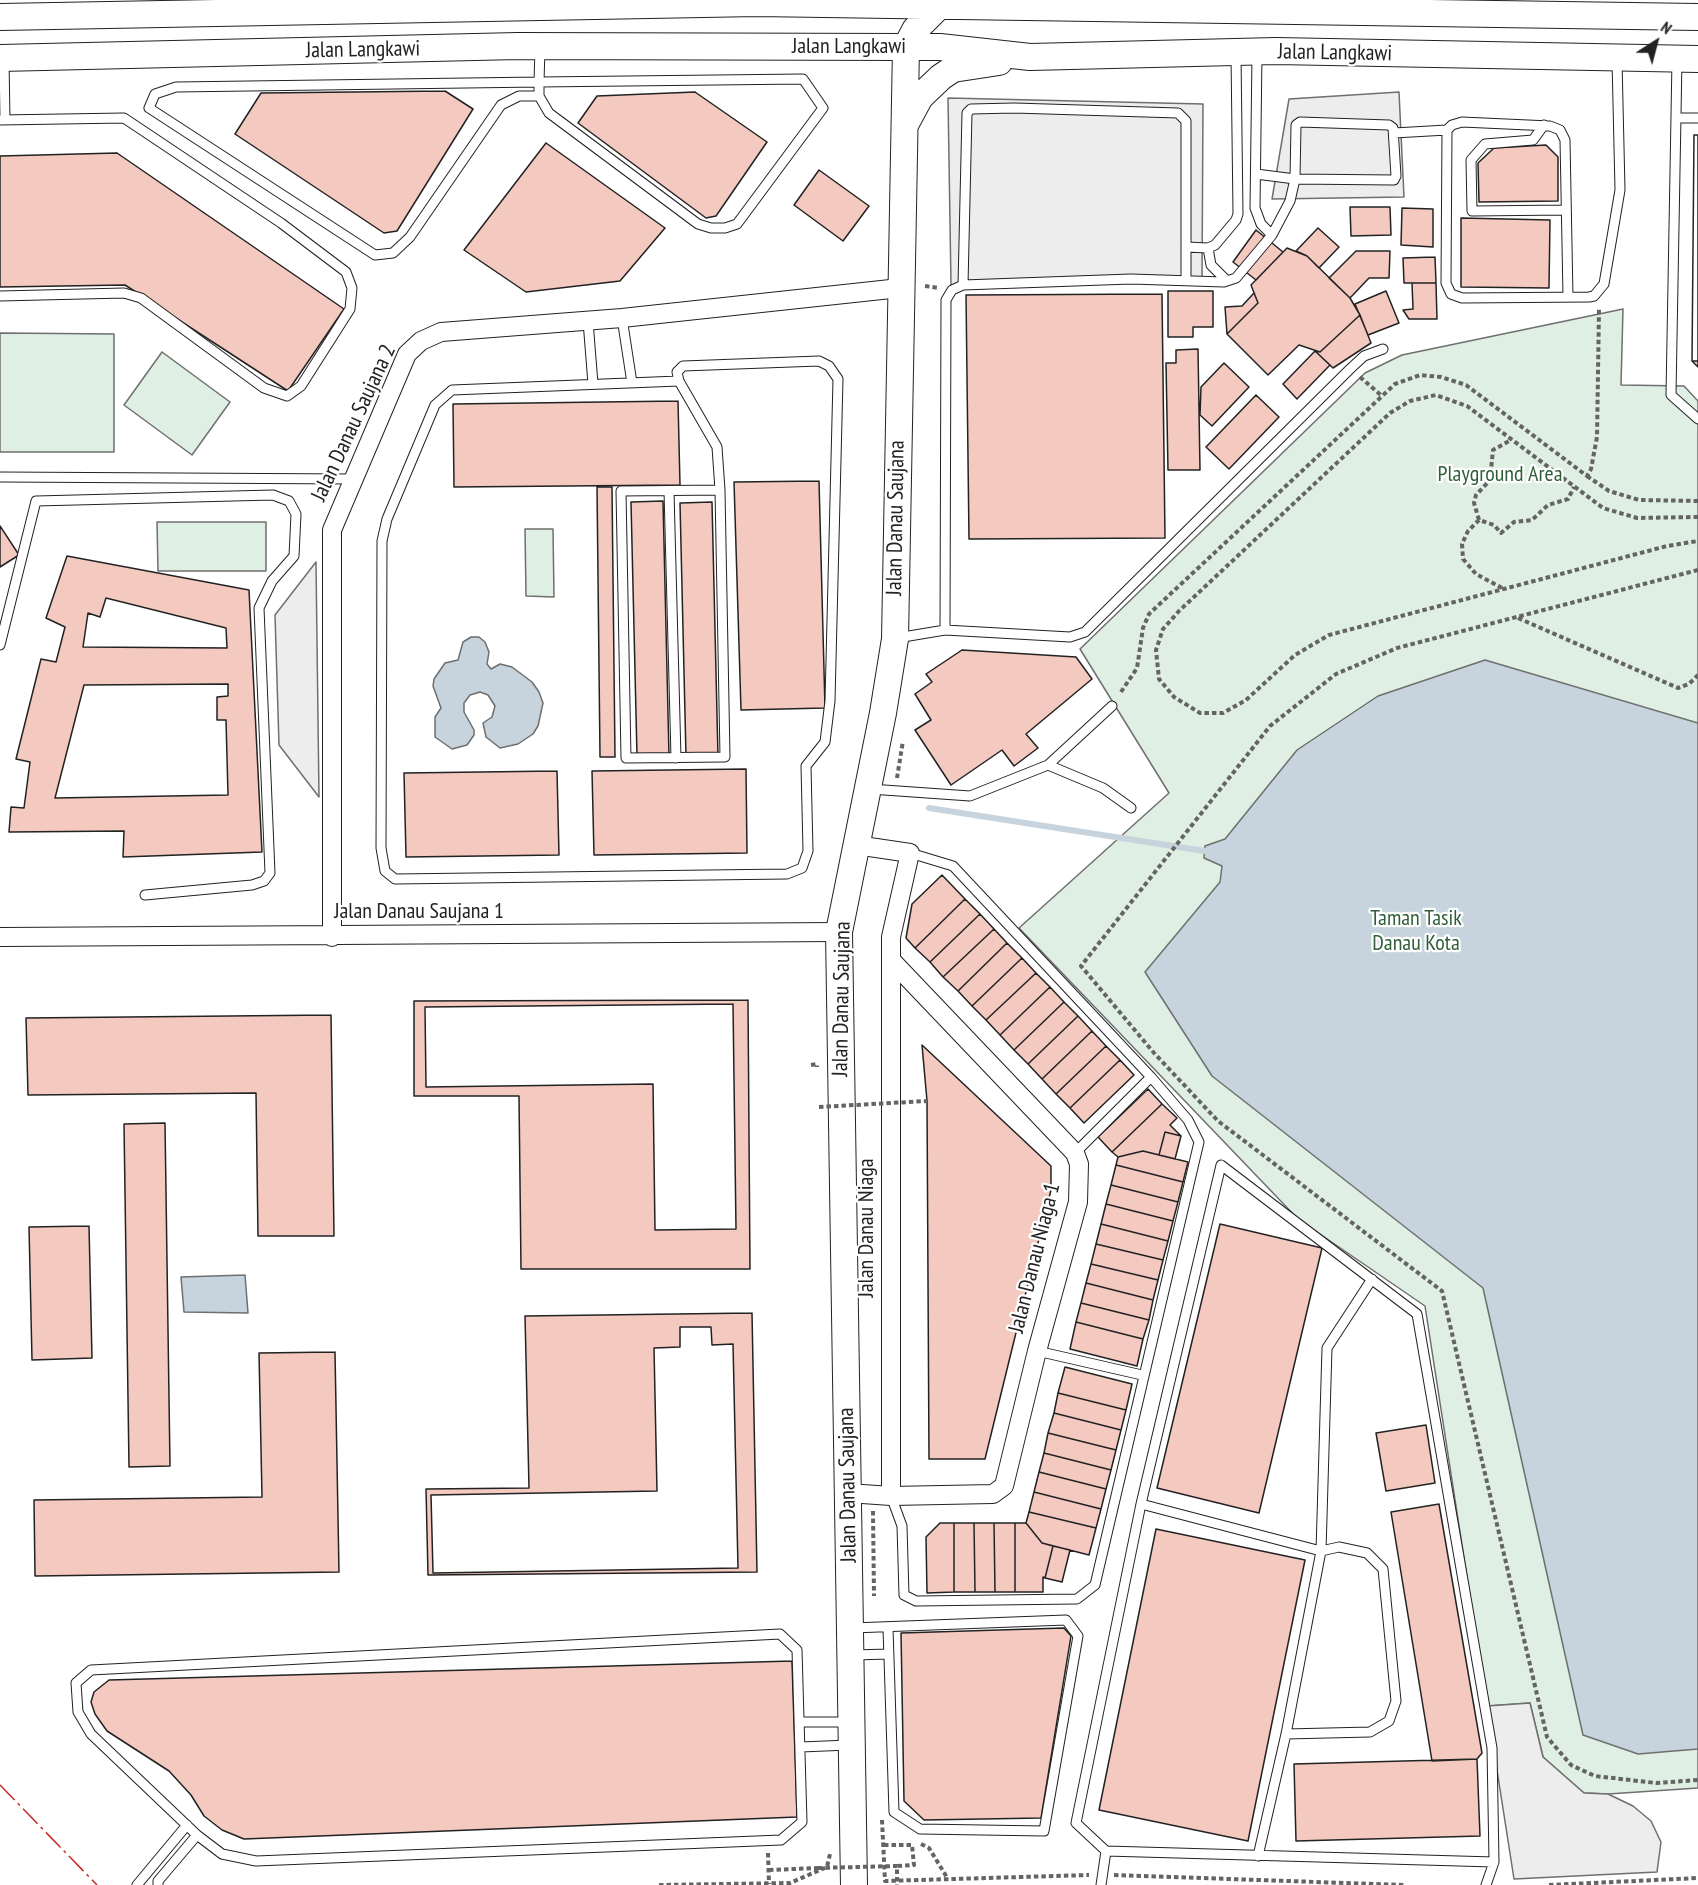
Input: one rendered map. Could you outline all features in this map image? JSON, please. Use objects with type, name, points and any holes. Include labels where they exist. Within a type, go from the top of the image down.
[{"type":"street","name":"Jalan Langkawi","points":[[1,16],[428,4],[757,2],[1399,10],[1698,17]]},
{"type":"street","points":[[867,5],[883,18],[906,46],[915,30],[939,6]]},
{"type":"street","name":"Jalan Langkawi","points":[[2,58],[540,47],[906,46],[940,47],[1030,57],[1246,52],[1687,59]]},
{"type":"street","name":"Jalan Danau Saujana","points":[[854,1885],[850,1655],[862,1628],[848,1493],[839,932],[895,639],[912,287],[904,126],[906,46]]},
{"type":"street","points":[[904,126],[930,85],[953,69],[1030,57]]},
{"type":"street","name":"Jalan Danau Saujana 2","points":[[332,937],[332,530],[408,354],[421,342],[441,332],[622,318],[912,287]]},
{"type":"street","points":[[856,845],[910,854]]},
{"type":"street","name":"Jalan Danau Niaga","points":[[882,1496],[891,937],[910,854]]},
{"type":"street","name":"Jalan Danau Saujana 1","points":[[0,937],[332,937],[839,932]]},
{"type":"street","points":[[891,960],[1075,1153]]},
{"type":"street","name":"Jalan Danau Niaga 1","points":[[848,1493],[882,1496],[993,1494],[1004,1486],[1036,1351],[1078,1202],[1079,1164],[1075,1153]]},
{"type":"lane","points":[[539,96],[519,96],[501,105],[410,237],[393,252],[375,255],[149,108],[155,94],[176,87],[539,82],[803,79],[823,108],[737,224],[725,228],[698,224],[549,113],[539,96],[539,82],[540,47]]},
{"type":"lane","points":[[1246,52],[1256,174],[1256,214],[1261,224],[1272,235]]},
{"type":"lane","points":[[1185,247],[1208,248],[1215,244],[1238,214],[1246,52]]},
{"type":"lane","points":[[0,296],[124,293],[141,298],[264,388],[287,396],[301,386],[350,309],[352,288],[346,272],[290,230],[124,118],[2,120],[2,58]]},
{"type":"lane","points":[[1447,130],[1446,283],[1451,294],[1462,298],[1589,297],[1599,293],[1604,284],[1620,190],[1617,58]]},
{"type":"lane","points":[[1687,59],[1676,118],[1671,395],[1698,419]]},
{"type":"lane","points":[[963,285],[966,118],[971,108],[1178,113],[1186,121],[1186,280]]},
{"type":"lane","points":[[1676,118],[1698,118]]},
{"type":"lane","points":[[945,630],[946,300],[952,290],[963,285],[1131,279],[1227,281],[1236,278],[1272,235],[1290,201],[1295,179],[1296,125],[1300,122],[1389,125],[1394,133],[1396,176],[1394,180],[1295,179],[1256,174]]},
{"type":"lane","points":[[1394,133],[1447,130],[1452,125],[1462,122],[1556,127],[1563,135],[1568,297]]},
{"type":"lane","points":[[1544,126],[1533,140],[1485,144],[1471,160],[1472,211],[1566,210]]},
{"type":"lane","points":[[1208,248],[1211,265],[1227,281]]},
{"type":"lane","points":[[622,318],[632,383]]},
{"type":"lane","points":[[588,321],[593,384]]},
{"type":"lane","points":[[895,639],[945,630],[1070,637],[1085,632],[1350,369],[1364,356],[1383,349]]},
{"type":"lane","points":[[679,381],[452,390],[435,405],[387,519],[382,541],[381,848],[385,871],[395,879],[787,874],[802,868],[808,851],[806,766],[825,742],[830,701],[838,379],[829,366],[819,361],[683,366],[677,372],[679,381],[717,447],[720,490],[724,757],[626,758],[621,491],[720,490]]},
{"type":"lane","points":[[0,477],[354,479]]},
{"type":"lane","points":[[669,490],[676,758]]},
{"type":"lane","points":[[0,645],[36,501],[273,495],[289,501],[297,514],[294,556],[272,581],[259,608],[270,873],[264,881],[252,885],[145,895]]},
{"type":"lane","points":[[867,789],[970,796],[1048,765],[1112,706]]},
{"type":"lane","points":[[1048,765],[1103,788],[1131,807]]},
{"type":"lane","points":[[882,1496],[902,1526],[904,1595],[916,1601],[1077,1599],[1095,1586],[1199,1142],[1188,1120],[1151,1077],[953,866],[910,854]]},
{"type":"lane","points":[[1075,1153],[1151,1077]]},
{"type":"lane","points":[[1486,1885],[1494,1862],[1492,1748],[1417,1314],[1221,1165],[1141,1504],[1076,1823],[1106,1851],[1494,1862]]},
{"type":"lane","points":[[1258,1856],[1286,1734],[1321,1551],[1327,1348],[1372,1280]]},
{"type":"lane","points":[[1036,1351],[1143,1375]]},
{"type":"lane","points":[[1141,1504],[1321,1551],[1339,1547],[1367,1553],[1383,1569],[1396,1701],[1389,1721],[1370,1732],[1286,1734]]},
{"type":"lane","points":[[862,1628],[1066,1620],[1078,1636],[1044,1831],[920,1828],[894,1812],[888,1628]]},
{"type":"lane","points":[[780,1634],[797,1650],[800,1722],[802,1822],[781,1840],[256,1861],[222,1854],[197,1835],[91,1734],[78,1712],[76,1683],[90,1670],[780,1634]]},
{"type":"lane","points":[[850,1655],[889,1654]]},
{"type":"lane","points":[[800,1722],[851,1733]]},
{"type":"lane","points":[[801,1747],[851,1733]]},
{"type":"lane","points":[[137,1885],[187,1825]]},
{"type":"lane","points":[[158,1885],[158,1881],[197,1835]]},
{"type":"lane","points":[[1101,1885],[1106,1851]]},
{"type":"path","points":[[912,287],[931,288]]},
{"type":"path","points":[[1587,476],[1591,469],[1597,437],[1599,293]]},
{"type":"path","points":[[1350,369],[1382,396]]},
{"type":"path","points":[[1121,692],[1137,668],[1143,628],[1149,614],[1395,384],[1420,375],[1441,377],[1466,385],[1609,491],[1639,500],[1698,501]]},
{"type":"path","points":[[1698,517],[1637,518],[1603,508],[1467,406],[1436,395],[1410,401],[1390,413],[1179,611],[1163,629],[1156,650],[1159,678],[1174,697],[1200,713],[1223,713],[1246,700],[1295,655],[1329,635],[1667,546],[1698,541]]},
{"type":"path","points":[[1479,520],[1474,503],[1476,495],[1490,480],[1494,450],[1511,440]]},
{"type":"path","points":[[1479,520],[1494,525],[1501,533],[1514,522],[1532,520],[1548,505],[1568,499],[1574,487]]},
{"type":"path","points":[[1479,520],[1468,531],[1462,544],[1463,559],[1476,574],[1503,588]]},
{"type":"path","points":[[1698,570],[1397,648],[1336,674],[1270,726],[1081,966],[1154,1053],[1218,1121],[1442,1291],[1547,1737],[1571,1765],[1595,1776],[1656,1783],[1698,1780]]},
{"type":"path","points":[[1518,617],[1678,688],[1689,684],[1698,675]]},
{"type":"path","points":[[819,1107],[927,1101]]},
{"type":"path","points":[[862,1628],[882,1496]]},
{"type":"path","points":[[882,1820],[892,1825]]},
{"type":"path","points":[[910,1837],[929,1848],[948,1880]]},
{"type":"path","points":[[767,1840],[769,1885]]},
{"type":"path","points":[[769,1870],[914,1865],[912,1845],[884,1845]]},
{"type":"path","points":[[897,1866],[897,1885]]},
{"type":"path","points":[[1549,1885],[1698,1878]]},
{"type":"green space","name":"Taman Tasik Danau Kota","points":[[1623,309],[1621,385],[1684,386],[1698,401],[1698,1788],[1608,1794],[1584,1793],[1543,1757],[1530,1703],[1487,1706],[1425,1306],[1298,1219],[1019,928],[1169,793],[1080,649],[1365,373],[1402,355]]},
{"type":"green space","points":[[0,333],[114,334],[114,452],[0,452]]},
{"type":"green space","points":[[162,352],[230,402],[192,455],[124,405]]},
{"type":"green space","points":[[157,522],[266,522],[266,571],[158,571]]},
{"type":"green space","points":[[525,529],[553,529],[554,597],[526,596]]},
{"type":"shaded area","points":[[1399,92],[1404,197],[1272,199],[1289,99]]},
{"type":"shaded area","points":[[948,98],[1203,104],[1202,281],[951,285]]},
{"type":"shaded area","points":[[316,562],[319,797],[279,745],[275,615]]},
{"type":"shaded area","points":[[471,637],[479,637],[485,642],[489,652],[487,664],[491,669],[500,664],[512,667],[532,682],[539,692],[543,703],[538,726],[533,734],[518,744],[500,748],[486,737],[483,723],[492,717],[495,706],[488,695],[480,692],[470,695],[464,703],[464,712],[474,730],[474,735],[467,745],[452,749],[435,737],[435,717],[441,708],[433,686],[434,679],[445,663],[458,660],[463,642]]},
{"type":"shaded area","points":[[1485,660],[1698,723],[1698,1749],[1638,1754],[1583,1735],[1483,1288],[1212,1076],[1145,972],[1220,882],[1222,866],[1204,858],[1205,846],[1225,839],[1297,750],[1378,696]]},
{"type":"shaded area","points":[[245,1275],[248,1313],[184,1312],[181,1277]]},
{"type":"shaded area","points":[[1530,1703],[1543,1757],[1584,1793],[1608,1794],[1633,1806],[1651,1821],[1661,1842],[1657,1872],[1514,1879],[1487,1706]]},
{"type":"building","points":[[445,91],[473,109],[397,231],[384,233],[235,134],[261,93]]},
{"type":"building","points":[[695,92],[767,142],[716,216],[706,218],[578,123],[597,96]]},
{"type":"building","points":[[1694,135],[1698,135],[1698,361],[1692,361]]},
{"type":"building","points":[[1694,135],[1698,135],[1698,367],[1692,361]]},
{"type":"building","points":[[546,143],[665,228],[620,281],[526,292],[464,250]]},
{"type":"building","points":[[1546,145],[1558,157],[1558,201],[1479,202],[1478,163],[1494,148]]},
{"type":"building","points":[[117,153],[344,309],[288,391],[125,285],[0,287],[0,156]]},
{"type":"building","points":[[819,170],[869,206],[843,241],[794,205]]},
{"type":"building","points":[[1350,207],[1390,207],[1391,235],[1351,236]]},
{"type":"building","points":[[1402,208],[1433,209],[1433,247],[1401,245]]},
{"type":"building","points":[[1461,218],[1550,220],[1549,288],[1461,287]]},
{"type":"building","points":[[1318,228],[1339,247],[1319,268],[1307,256],[1296,251]]},
{"type":"building","points":[[1256,230],[1283,252],[1256,280],[1233,262]]},
{"type":"building","points":[[1287,248],[1307,256],[1350,298],[1360,315],[1320,352],[1299,345],[1268,375],[1227,334],[1258,303],[1251,285]]},
{"type":"building","points":[[1356,251],[1390,251],[1389,278],[1369,278],[1350,298],[1329,278]]},
{"type":"building","points":[[1435,257],[1436,283],[1404,283],[1403,258]]},
{"type":"building","points":[[1412,283],[1436,283],[1437,319],[1409,319],[1403,310],[1413,309]]},
{"type":"building","points":[[1168,291],[1213,291],[1213,327],[1193,327],[1193,337],[1168,337]]},
{"type":"building","points":[[1386,291],[1399,323],[1368,335],[1355,304]]},
{"type":"building","points":[[1254,293],[1258,303],[1227,334],[1225,307],[1242,306]]},
{"type":"building","points":[[1162,294],[1165,538],[969,539],[966,295]]},
{"type":"building","points":[[1360,315],[1371,343],[1333,368],[1315,351],[1320,352]]},
{"type":"building","points":[[1198,349],[1200,470],[1168,470],[1166,363],[1176,363],[1176,350]]},
{"type":"building","points":[[1315,351],[1330,365],[1297,399],[1283,384]]},
{"type":"building","points":[[1224,363],[1249,387],[1212,426],[1200,415],[1201,387]]},
{"type":"building","points":[[1256,395],[1279,417],[1229,469],[1206,447]]},
{"type":"building","points":[[678,401],[680,485],[454,487],[453,404]]},
{"type":"building","points":[[819,481],[825,708],[741,710],[734,482]]},
{"type":"building","points":[[597,487],[612,487],[615,757],[600,757]]},
{"type":"building","points":[[663,501],[669,756],[637,756],[631,502]]},
{"type":"building","points":[[712,502],[718,757],[686,757],[680,503]]},
{"type":"building","points":[[0,526],[19,555],[0,567]]},
{"type":"building","points":[[67,556],[249,590],[262,852],[123,857],[124,831],[9,832],[11,807],[24,808],[30,762],[16,759],[41,659],[56,662],[65,627],[46,618]],"holes":[[[106,598],[226,628],[227,648],[83,647],[88,613],[100,617]],[[228,684],[228,696],[217,697],[217,720],[226,720],[228,795],[55,798],[84,685]]]},
{"type":"building","points":[[962,650],[1076,657],[1092,679],[1026,734],[1038,748],[1014,766],[1002,750],[951,785],[915,730],[931,720],[915,694],[932,682],[926,674]]},
{"type":"building","points":[[746,769],[747,853],[594,855],[592,771]]},
{"type":"building","points":[[557,771],[559,855],[406,857],[404,773]]},
{"type":"building","points":[[942,875],[965,899],[915,948],[906,938],[912,904]]},
{"type":"building","points":[[965,899],[980,914],[930,962],[915,948]]},
{"type":"building","points":[[980,914],[994,929],[943,977],[930,962]]},
{"type":"building","points":[[994,929],[1007,943],[958,991],[943,977]]},
{"type":"building","points":[[1007,943],[1022,958],[972,1006],[958,991]]},
{"type":"building","points":[[1022,958],[1036,973],[986,1020],[972,1006]]},
{"type":"building","points":[[1036,973],[1050,987],[1000,1035],[986,1020]]},
{"type":"building","points":[[1050,987],[1064,1002],[1014,1050],[1000,1035]]},
{"type":"building","points":[[748,1000],[750,1269],[521,1269],[519,1096],[414,1096],[414,1001]]},
{"type":"building","points":[[1064,1002],[1078,1016],[1028,1064],[1014,1050]]},
{"type":"building","points":[[733,1004],[736,1229],[655,1230],[653,1084],[426,1087],[425,1007]]},
{"type":"building","points":[[331,1015],[334,1236],[258,1236],[256,1093],[28,1095],[26,1018]]},
{"type":"building","points":[[1078,1016],[1092,1031],[1042,1079],[1028,1064]]},
{"type":"building","points":[[1092,1031],[1106,1046],[1056,1094],[1042,1079]]},
{"type":"building","points":[[922,1045],[1051,1166],[1051,1190],[985,1459],[929,1459],[927,1101]]},
{"type":"building","points":[[1106,1046],[1120,1060],[1070,1108],[1056,1094]]},
{"type":"building","points":[[1120,1060],[1134,1075],[1084,1123],[1070,1108]]},
{"type":"building","points":[[1148,1089],[1162,1104],[1112,1152],[1098,1137]]},
{"type":"building","points":[[1162,1104],[1177,1118],[1170,1125],[1181,1136],[1165,1132],[1159,1155],[1143,1151],[1118,1157],[1112,1152]]},
{"type":"building","points":[[165,1123],[170,1466],[129,1467],[124,1124]]},
{"type":"building","points":[[1165,1132],[1181,1136],[1175,1159],[1159,1155]]},
{"type":"building","points":[[1143,1151],[1188,1162],[1183,1182],[1116,1165],[1118,1157]]},
{"type":"building","points":[[1116,1165],[1183,1182],[1178,1202],[1111,1185]]},
{"type":"building","points":[[1111,1185],[1178,1202],[1173,1221],[1106,1204]]},
{"type":"building","points":[[1106,1204],[1173,1221],[1168,1241],[1101,1224]]},
{"type":"building","points":[[1101,1224],[1168,1241],[1163,1260],[1096,1244]]},
{"type":"building","points":[[1220,1224],[1322,1248],[1259,1513],[1157,1488]]},
{"type":"building","points":[[89,1226],[92,1358],[32,1360],[29,1227]]},
{"type":"building","points":[[1096,1244],[1163,1260],[1158,1280],[1091,1264]]},
{"type":"building","points":[[1091,1264],[1158,1280],[1153,1300],[1086,1283]]},
{"type":"building","points":[[1086,1283],[1153,1300],[1149,1320],[1081,1303]]},
{"type":"building","points":[[1081,1303],[1149,1320],[1143,1339],[1076,1322]]},
{"type":"building","points":[[752,1313],[757,1572],[428,1575],[426,1489],[529,1488],[525,1316]]},
{"type":"building","points":[[1076,1322],[1143,1339],[1137,1366],[1070,1349]]},
{"type":"building","points":[[680,1327],[711,1327],[712,1345],[733,1344],[738,1568],[433,1573],[431,1495],[657,1491],[654,1348],[680,1347]]},
{"type":"building","points":[[335,1352],[339,1572],[35,1576],[34,1500],[262,1497],[259,1353]]},
{"type":"building","points":[[1065,1367],[1132,1384],[1126,1410],[1058,1393]]},
{"type":"building","points":[[1058,1393],[1126,1410],[1121,1430],[1054,1413]]},
{"type":"building","points":[[1054,1413],[1121,1430],[1116,1450],[1048,1433]]},
{"type":"building","points":[[1426,1425],[1435,1483],[1386,1491],[1376,1433]]},
{"type":"building","points":[[1048,1433],[1116,1450],[1111,1470],[1044,1453]]},
{"type":"building","points":[[1044,1453],[1111,1470],[1106,1489],[1039,1472]]},
{"type":"building","points":[[1039,1472],[1106,1489],[1101,1509],[1034,1492]]},
{"type":"building","points":[[1034,1492],[1101,1509],[1096,1528],[1029,1512]]},
{"type":"building","points":[[1439,1504],[1482,1753],[1477,1759],[1432,1761],[1391,1512]]},
{"type":"building","points":[[1029,1512],[1096,1528],[1089,1555],[1042,1543],[1026,1523]]},
{"type":"building","points":[[940,1523],[954,1523],[954,1592],[927,1593],[926,1537]]},
{"type":"building","points":[[954,1523],[974,1523],[975,1592],[954,1592]]},
{"type":"building","points":[[974,1523],[994,1523],[995,1592],[975,1592]]},
{"type":"building","points":[[994,1523],[1015,1523],[1015,1592],[995,1592]]},
{"type":"building","points":[[1015,1523],[1026,1523],[1042,1543],[1053,1546],[1045,1578],[1043,1577],[1043,1592],[1015,1592]]},
{"type":"building","points":[[1156,1529],[1305,1560],[1248,1841],[1099,1810]]},
{"type":"building","points":[[1053,1546],[1070,1550],[1062,1582],[1045,1578]]},
{"type":"building","points":[[1064,1628],[1071,1636],[1041,1818],[924,1820],[904,1801],[901,1633]]},
{"type":"building","points":[[792,1661],[797,1817],[244,1839],[222,1830],[204,1816],[191,1795],[169,1771],[107,1731],[95,1714],[91,1702],[94,1692],[109,1680]]},
{"type":"building","points":[[1477,1759],[1480,1836],[1296,1841],[1294,1764]]},
{"type":"waterway","points":[[929,808],[1205,851]]},
{"type":"power","points":[[0,1785],[97,1885]]},
{"type":"park label","name":"Playground Area","points":[[1500,475]]}]
